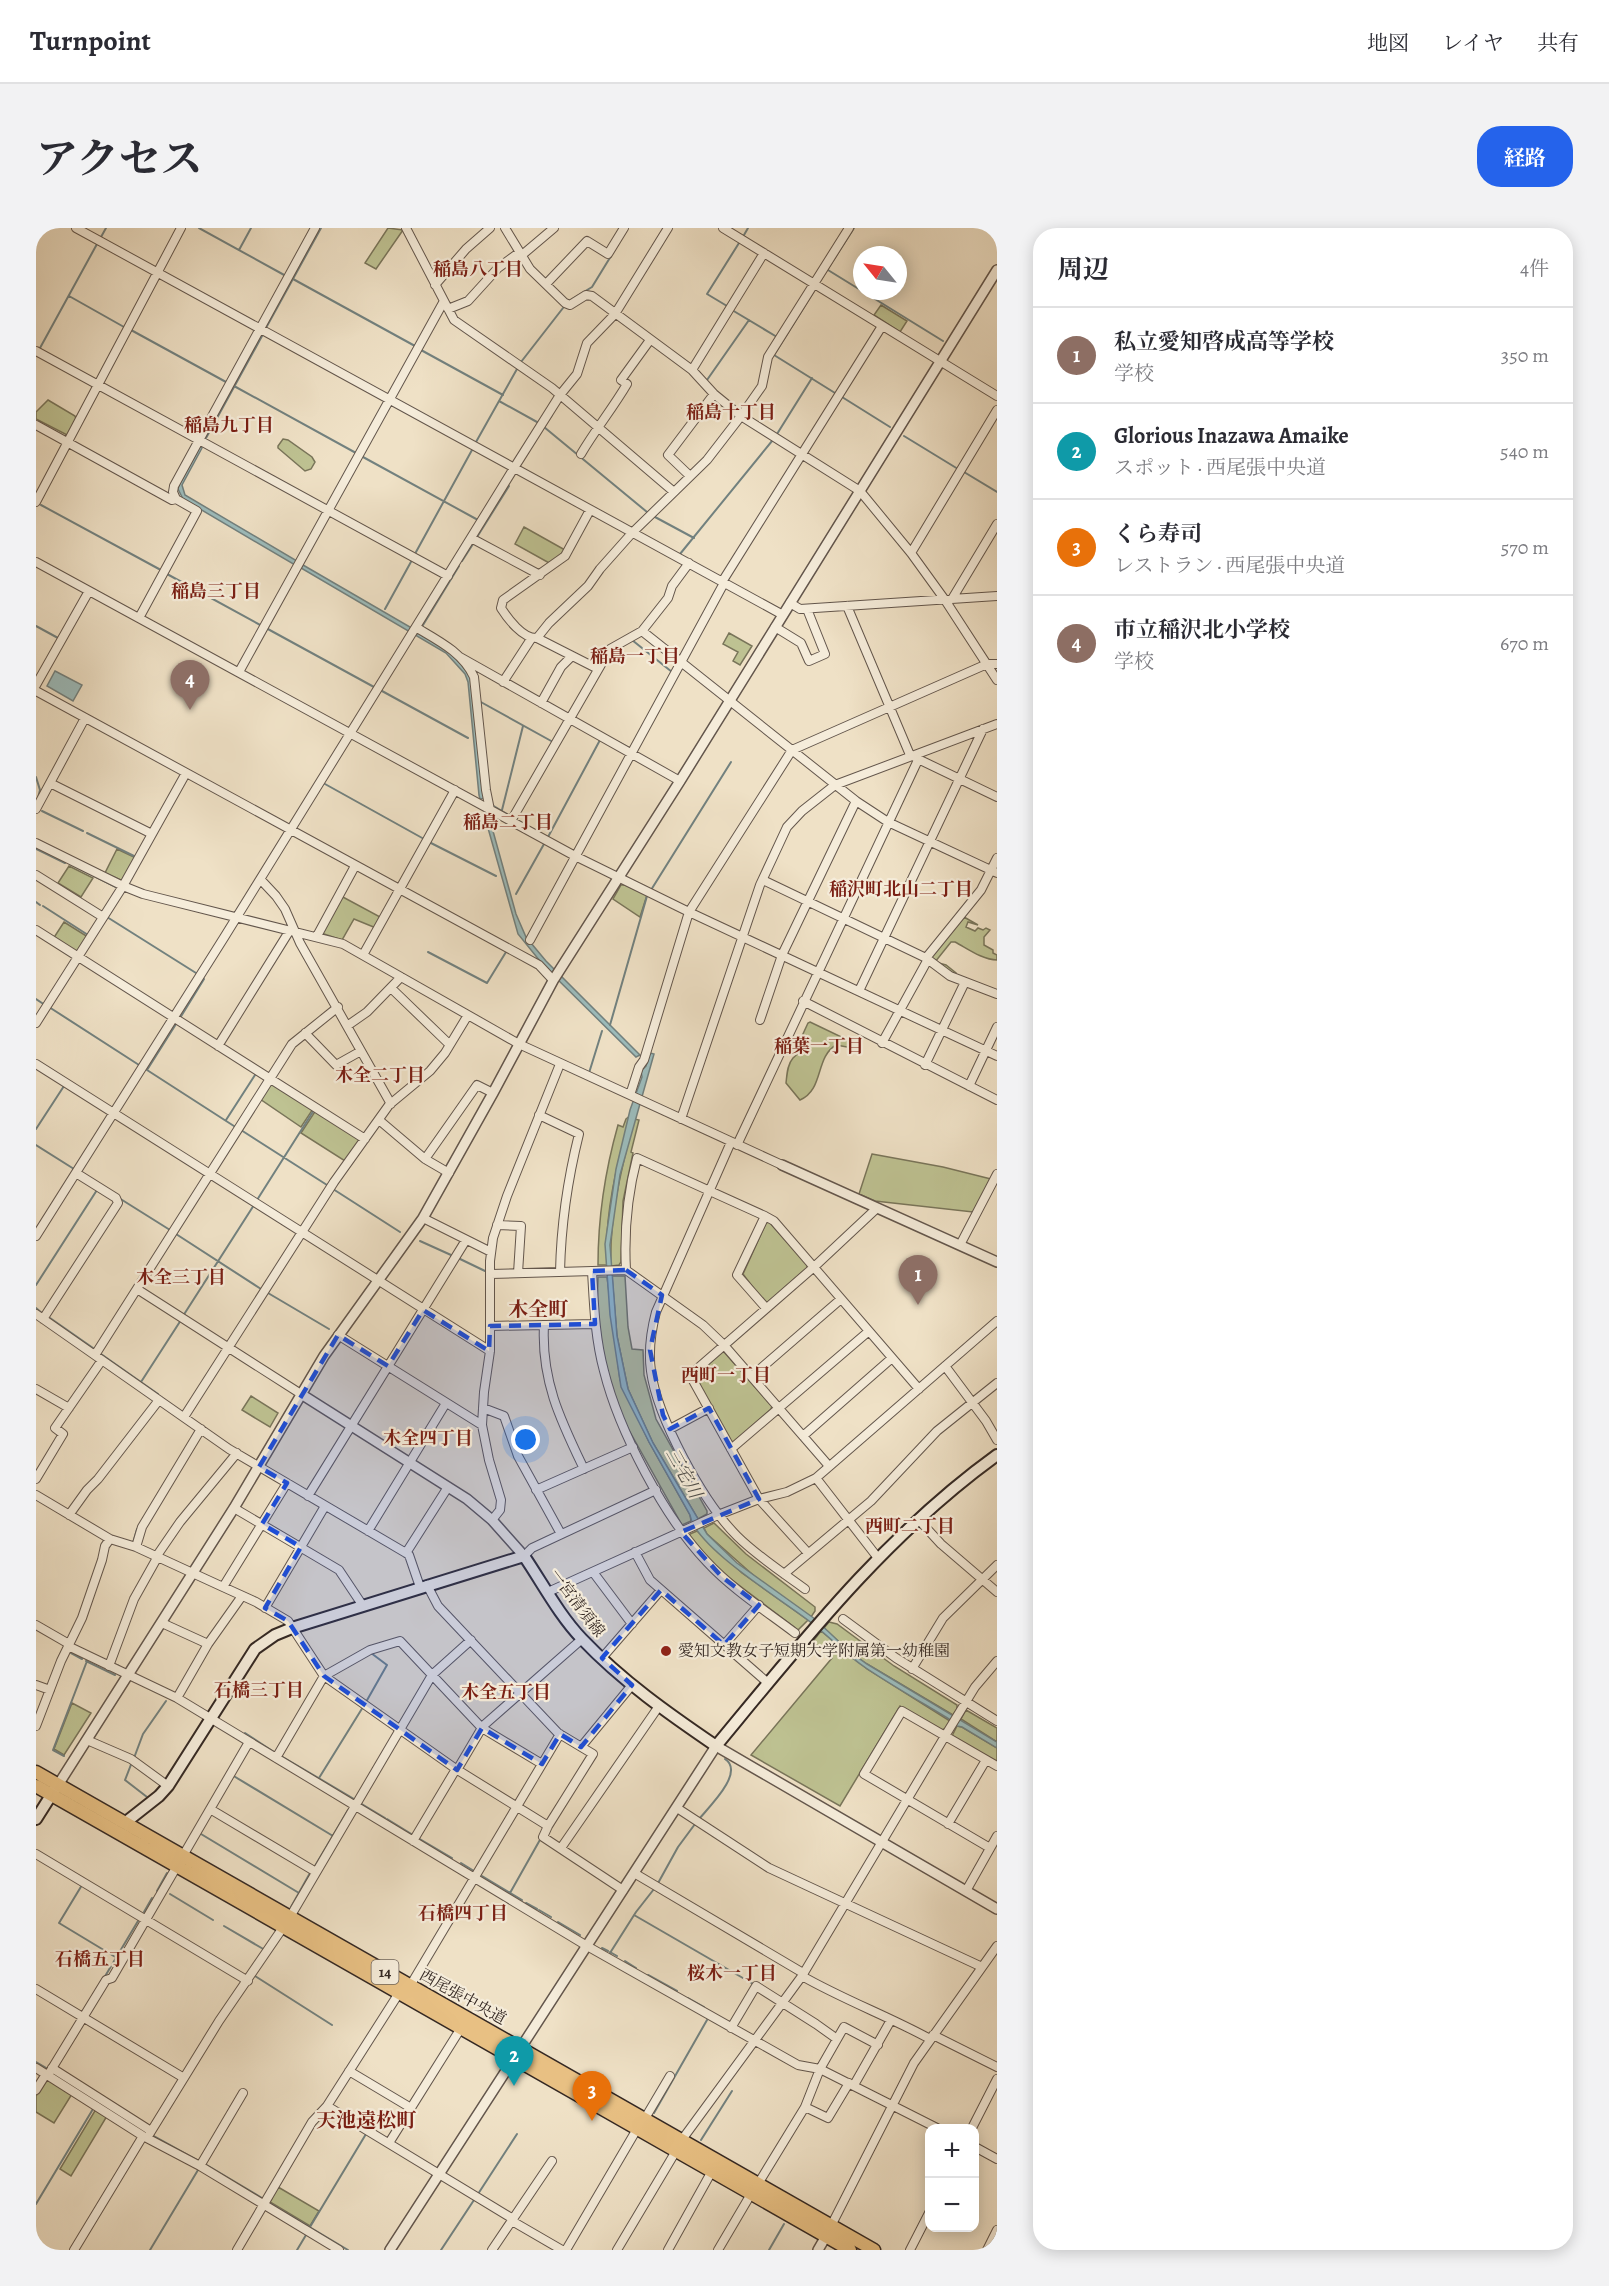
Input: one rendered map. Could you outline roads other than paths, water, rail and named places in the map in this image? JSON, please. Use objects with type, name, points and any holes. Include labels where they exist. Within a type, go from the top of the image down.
[{"type":"main road","points":[[716,1746],[824,1617],[878,1558],[918,1519],[997,1455]]},
{"type":"main road","points":[[126,1822],[168,1786],[255,1649],[275,1635],[524,1556]]},
{"type":"main road","name":"一宮清須線","points":[[524,1556],[582,1639],[632,1685],[716,1746]]},
{"type":"main road","name":"西尾張中央道","points":[[36,1772],[55,1790],[405,1989],[520,2048],[678,2146],[829,2231],[874,2250]]},
{"type":"main road","name":"西尾張中央道","points":[[36,1786],[55,1790],[126,1822],[180,1860]]},
{"type":"main road","points":[[36,1820],[55,1790]]},
{"type":"main road","name":"西尾張中央道","points":[[405,1989],[461,2028],[514,2059],[640,2124]]},
{"type":"main road","name":"西尾張中央道","points":[[678,2146],[712,2171],[755,2189]]},
{"type":"main road","name":"西尾張中央道","points":[[829,2231],[850,2250]]},
{"type":"street","points":[[76,228],[783,615]]},
{"type":"street","points":[[36,502],[181,228]]},
{"type":"street","points":[[139,618],[196,511],[176,499],[173,492],[174,486],[315,228]]},
{"type":"street","points":[[406,228],[458,324],[560,395],[674,492]]},
{"type":"street","points":[[435,285],[466,249],[490,228]]},
{"type":"street","points":[[506,228],[530,268],[570,305],[585,295],[592,296],[692,370],[714,394],[741,416],[860,492],[948,599],[997,680]]},
{"type":"street","points":[[448,309],[468,301],[498,268],[521,254],[554,228]]},
{"type":"street","points":[[546,284],[587,242],[608,254],[624,228]]},
{"type":"street","points":[[38,1230],[115,1114],[514,468],[560,395],[577,374],[587,342],[615,314],[668,228]]},
{"type":"street","points":[[723,228],[997,396]]},
{"type":"street","points":[[503,682],[534,638],[588,586],[632,533],[707,460],[741,416],[762,386],[768,357],[849,228]]},
{"type":"street","points":[[692,370],[764,253]]},
{"type":"street","points":[[55,1790],[234,1508],[338,1335],[423,1218],[555,977],[680,781],[997,270]]},
{"type":"street","points":[[240,672],[444,301]]},
{"type":"street","points":[[530,940],[723,582],[882,326]]},
{"type":"street","points":[[581,454],[627,384],[621,380],[650,340]]},
{"type":"street","points":[[36,351],[448,576]]},
{"type":"street","points":[[690,476],[668,455],[714,394]]},
{"type":"street","points":[[911,553],[997,410]]},
{"type":"street","points":[[36,425],[172,501],[176,499]]},
{"type":"street","points":[[590,510],[565,556],[540,576],[503,600],[501,608],[520,631],[598,669]]},
{"type":"street","points":[[948,599],[997,524]]},
{"type":"street","points":[[471,538],[540,576]]},
{"type":"street","points":[[36,561],[575,856],[997,1056]]},
{"type":"street","points":[[511,821],[610,650],[642,631],[668,598],[672,586],[689,563]]},
{"type":"street","points":[[36,685],[89,591]]},
{"type":"street","points":[[790,603],[800,609],[807,609],[997,596]]},
{"type":"street","points":[[847,606],[889,707],[914,756],[997,797]]},
{"type":"street","points":[[775,627],[801,642],[809,661],[825,654],[807,609]]},
{"type":"street","points":[[415,631],[451,649],[470,668],[474,677],[490,810]]},
{"type":"street","points":[[642,631],[855,801],[888,822],[994,872]]},
{"type":"street","points":[[542,703],[561,667],[572,656]]},
{"type":"street","points":[[460,657],[680,781]]},
{"type":"street","points":[[630,1095],[639,1067],[644,1060],[689,912],[792,750],[987,664],[997,664]]},
{"type":"street","points":[[36,691],[539,965],[555,977]]},
{"type":"street","points":[[36,809],[85,718]]},
{"type":"street","points":[[681,1119],[763,880],[787,827],[802,811],[835,785],[997,724]]},
{"type":"street","points":[[859,991],[983,729]]},
{"type":"street","points":[[805,1589],[738,1537],[718,1515],[701,1487],[670,1429],[654,1392],[650,1368],[651,1334],[662,1295],[708,1191],[734,1143],[817,972],[888,822],[914,756]]},
{"type":"street","points":[[36,1023],[123,886],[186,773]]},
{"type":"street","points":[[50,783],[152,834]]},
{"type":"street","points":[[363,955],[455,790]]},
{"type":"street","points":[[760,1020],[782,955],[855,801]]},
{"type":"street","points":[[36,843],[123,886],[165,901],[343,944],[519,1044],[997,1262]]},
{"type":"street","points":[[882,1043],[927,959],[994,872],[997,858]]},
{"type":"street","points":[[317,936],[355,866]]},
{"type":"street","points":[[36,875],[103,917]]},
{"type":"street","points":[[261,880],[285,909],[292,931],[338,1007],[391,1104]]},
{"type":"street","points":[[763,880],[927,959],[950,976],[997,994]]},
{"type":"street","points":[[36,930],[365,1139]]},
{"type":"street","points":[[218,1046],[292,931]]},
{"type":"street","points":[[347,1026],[367,1012],[401,977]]},
{"type":"street","points":[[925,1065],[965,982]]},
{"type":"street","points":[[391,988],[449,1044]]},
{"type":"street","points":[[803,1001],[997,1100]]},
{"type":"street","points":[[37,1475],[63,1434],[55,1428],[99,1358],[137,1289],[292,1044],[338,1007]]},
{"type":"street","points":[[184,1417],[334,1182],[391,1104],[430,1071],[468,1015]]},
{"type":"street","points":[[969,1086],[997,1027]]},
{"type":"street","points":[[305,1034],[336,1065],[361,1051]]},
{"type":"street","points":[[36,1064],[489,1351]]},
{"type":"street","points":[[492,1520],[500,1510],[501,1500],[489,1460],[482,1425],[489,1351],[491,1252],[497,1225],[561,1064]]},
{"type":"street","points":[[425,1160],[477,1085],[493,1093]]},
{"type":"street","points":[[539,1115],[579,1134],[568,1174],[561,1223],[560,1272]]},
{"type":"street","points":[[379,1120],[425,1160],[449,1173]]},
{"type":"street","points":[[624,1270],[627,1204],[637,1158],[774,1221],[919,1389]]},
{"type":"street","points":[[76,1173],[116,1198],[118,1203],[40,1316],[237,1453],[406,1553],[438,1606],[560,1734],[594,1754],[543,1837],[623,1890]]},
{"type":"street","points":[[960,1245],[997,1174]]},
{"type":"street","points":[[808,1553],[759,1499],[690,1375],[877,1208]]},
{"type":"street","points":[[765,1216],[737,1275],[766,1308]]},
{"type":"street","points":[[423,1218],[491,1252]]},
{"type":"street","points":[[497,1225],[521,1226],[519,1274]]},
{"type":"street","points":[[308,1496],[466,1239]]},
{"type":"street","points":[[491,1274],[624,1270],[703,1325],[724,1345],[829,1466]]},
{"type":"street","points":[[595,1271],[596,1324],[604,1371],[624,1428],[656,1490],[683,1531],[722,1577],[795,1633]]},
{"type":"street","points":[[137,1289],[448,1486],[492,1520],[524,1556],[532,1548],[656,1490]]},
{"type":"street","points":[[752,1376],[841,1299]]},
{"type":"street","points":[[548,1592],[718,1515],[759,1499],[787,1492],[816,1478],[997,1321]]},
{"type":"street","points":[[490,1326],[596,1324]]},
{"type":"street","points":[[543,1325],[545,1367],[550,1392],[584,1469]]},
{"type":"street","points":[[731,1449],[869,1331]]},
{"type":"street","points":[[338,1335],[482,1425]]},
{"type":"street","points":[[803,1436],[892,1358]]},
{"type":"street","points":[[945,1366],[997,1440]]},
{"type":"street","points":[[784,1574],[871,1501],[937,1431],[997,1383]]},
{"type":"street","points":[[36,1400],[39,1390],[69,1408]]},
{"type":"street","points":[[69,1515],[159,1400]]},
{"type":"street","points":[[368,1531],[446,1403]]},
{"type":"street","points":[[483,1408],[504,1416],[518,1456],[561,1534]]},
{"type":"street","points":[[670,1429],[708,1408]]},
{"type":"street","points":[[136,1548],[142,1527],[201,1429]]},
{"type":"street","points":[[536,1490],[633,1447]]},
{"type":"street","points":[[109,1666],[134,1599],[157,1557],[180,1522],[237,1453]]},
{"type":"street","points":[[816,1478],[878,1558]]},
{"type":"street","points":[[223,1587],[287,1484]]},
{"type":"street","points":[[406,1553],[448,1486]]},
{"type":"street","points":[[36,1495],[110,1539],[136,1548],[223,1587],[288,1621],[324,1676],[456,1769],[548,1826]]},
{"type":"street","points":[[265,1608],[326,1506]]},
{"type":"street","points":[[234,1508],[339,1570],[363,1606]]},
{"type":"street","points":[[918,1519],[941,1544],[997,1592]]},
{"type":"street","points":[[36,1726],[68,1645],[82,1618],[105,1546],[110,1539]]},
{"type":"street","points":[[635,1552],[650,1580],[768,1683]]},
{"type":"street","points":[[912,1669],[943,1618],[997,1565]]},
{"type":"street","points":[[593,1572],[632,1624]]},
{"type":"street","points":[[602,1658],[662,1590]]},
{"type":"street","points":[[177,1698],[207,1644],[242,1596]]},
{"type":"street","points":[[724,1645],[759,1605]]},
{"type":"street","points":[[843,1619],[912,1669],[997,1721]]},
{"type":"street","points":[[162,1623],[207,1644]]},
{"type":"street","points":[[36,1625],[68,1645],[177,1698],[587,1946],[731,2028],[798,2065],[820,2069],[929,2124]]},
{"type":"street","points":[[413,1841],[482,1728],[582,1639]]},
{"type":"street","points":[[74,2250],[219,2021],[287,1922],[432,1675],[471,1640]]},
{"type":"street","points":[[276,1758],[324,1676],[370,1650],[400,1641],[482,1728],[542,1764]]},
{"type":"street","points":[[617,2250],[678,2146],[802,1975],[947,1733],[967,1701],[997,1661]]},
{"type":"street","points":[[36,1685],[50,1690]]},
{"type":"street","points":[[581,1747],[632,1685]]},
{"type":"street","points":[[561,1848],[659,1706]]},
{"type":"street","points":[[990,1848],[864,1774],[902,1711],[947,1733],[997,1766]]},
{"type":"street","points":[[237,2250],[312,2122],[327,2106],[475,1878],[560,1734]]},
{"type":"street","points":[[87,1740],[131,1759],[168,1786]]},
{"type":"street","points":[[36,2090],[106,1980],[112,1978],[249,1742]]},
{"type":"street","points":[[390,2250],[716,1746],[997,1909]]},
{"type":"street","points":[[948,1824],[986,1760]]},
{"type":"street","points":[[677,1808],[769,1868],[982,1967]]},
{"type":"street","points":[[210,1809],[316,1872]]},
{"type":"street","points":[[966,1891],[997,1836]]},
{"type":"street","points":[[36,1854],[248,1981]]},
{"type":"street","points":[[634,1873],[802,1975],[891,2020],[997,2067]]},
{"type":"street","points":[[818,2250],[914,2063],[997,1946]]},
{"type":"street","points":[[731,2028],[756,1986],[837,2039]]},
{"type":"street","points":[[36,1989],[184,2078]]},
{"type":"street","points":[[805,2106],[828,2118],[878,2045],[891,2020]]},
{"type":"street","points":[[718,2250],[805,2106],[820,2069],[844,2027],[878,2045]]},
{"type":"street","points":[[389,2143],[461,2028]]},
{"type":"street","points":[[36,2068],[49,2072],[147,2135],[339,2250]]},
{"type":"street","points":[[349,2072],[411,2108]]},
{"type":"street","points":[[327,2106],[564,2250],[670,2076]]},
{"type":"street","points":[[974,2124],[997,2079]]},
{"type":"street","points":[[200,2166],[243,2093]]},
{"type":"street","points":[[979,2149],[997,2159]]},
{"type":"street","points":[[492,2250],[552,2161]]},
{"type":"street","points":[[668,2250],[712,2171]]},
{"type":"street","points":[[910,2250],[925,2221]]},
{"type":"street","points":[[987,2250],[997,2230]]},
{"type":"water","points":[[200,446],[202,448],[182,485],[185,495],[297,561],[295,565],[183,499],[178,489],[179,485]]},
{"type":"water","points":[[303,565],[448,649],[471,676],[486,798],[480,799],[479,795],[468,682],[465,674],[446,653],[301,568]]},
{"type":"water","points":[[55,671],[82,685],[73,701],[47,686]]},
{"type":"water","points":[[488,813],[516,914],[526,937],[546,961],[640,1055],[636,1057],[544,966],[518,934],[484,814]]},
{"type":"water","points":[[650,1053],[654,1054],[620,1175],[610,1245],[617,1336],[628,1389],[653,1443],[707,1534],[737,1563],[815,1619],[850,1652],[997,1742],[997,1748],[957,1726],[859,1663],[813,1624],[743,1574],[708,1543],[696,1528],[621,1387],[610,1315],[605,1244],[616,1169],[630,1110],[642,1077],[641,1071],[646,1066]]},
{"type":"waterway","points":[[101,237],[106,228]]},
{"type":"waterway","points":[[199,228],[286,276]]},
{"type":"waterway","points":[[239,250],[251,228]]},
{"type":"waterway","points":[[267,326],[321,228]]},
{"type":"waterway","points":[[744,235],[748,228]]},
{"type":"waterway","points":[[820,281],[854,228]]},
{"type":"waterway","points":[[727,306],[707,294],[739,243]]},
{"type":"waterway","points":[[40,348],[97,244]]},
{"type":"waterway","points":[[569,301],[592,287],[611,256]]},
{"type":"waterway","points":[[828,270],[943,341]]},
{"type":"waterway","points":[[293,279],[416,345]]},
{"type":"waterway","points":[[814,291],[774,355],[835,393]]},
{"type":"waterway","points":[[69,296],[124,327]]},
{"type":"waterway","points":[[521,362],[563,308]]},
{"type":"waterway","points":[[732,310],[777,337]]},
{"type":"waterway","points":[[707,380],[749,320]]},
{"type":"waterway","points":[[131,330],[226,382]]},
{"type":"waterway","points":[[206,438],[262,336]]},
{"type":"waterway","points":[[421,350],[503,395]]},
{"type":"waterway","points":[[476,442],[517,369]]},
{"type":"waterway","points":[[777,434],[812,378]]},
{"type":"waterway","points":[[234,386],[356,453]]},
{"type":"waterway","points":[[842,397],[890,427]]},
{"type":"waterway","points":[[499,401],[537,422]]},
{"type":"waterway","points":[[544,427],[552,415]]},
{"type":"waterway","points":[[544,427],[647,512]]},
{"type":"waterway","points":[[904,436],[958,469]]},
{"type":"waterway","points":[[680,554],[772,441]]},
{"type":"waterway","points":[[416,552],[472,450]]},
{"type":"waterway","points":[[363,457],[478,520]]},
{"type":"waterway","points":[[964,472],[997,492]]},
{"type":"waterway","points":[[477,537],[509,486]]},
{"type":"waterway","points":[[41,505],[159,569]]},
{"type":"waterway","points":[[655,517],[694,538]]},
{"type":"waterway","points":[[462,561],[473,544]]},
{"type":"waterway","points":[[385,609],[412,560]]},
{"type":"waterway","points":[[423,625],[459,566]]},
{"type":"waterway","points":[[167,574],[262,626]]},
{"type":"waterway","points":[[36,626],[58,638]]},
{"type":"waterway","points":[[266,628],[374,687]]},
{"type":"waterway","points":[[632,640],[672,672]]},
{"type":"waterway","points":[[382,691],[468,738]]},
{"type":"waterway","points":[[479,701],[553,742]]},
{"type":"waterway","points":[[502,810],[523,726]]},
{"type":"waterway","points":[[548,837],[600,740]]},
{"type":"waterway","points":[[618,742],[629,748]]},
{"type":"waterway","points":[[651,890],[731,762]]},
{"type":"waterway","points":[[36,777],[40,790],[38,798]]},
{"type":"waterway","points":[[325,784],[424,839]]},
{"type":"waterway","points":[[492,805],[510,816]]},
{"type":"waterway","points":[[42,811],[83,831]]},
{"type":"waterway","points":[[87,833],[136,857]]},
{"type":"waterway","points":[[429,842],[496,876]]},
{"type":"waterway","points":[[516,894],[544,844]]},
{"type":"waterway","points":[[36,849],[65,863]]},
{"type":"waterway","points":[[70,864],[118,888]]},
{"type":"waterway","points":[[610,1025],[647,896]]},
{"type":"waterway","points":[[36,902],[40,905]]},
{"type":"waterway","points":[[43,906],[88,935]]},
{"type":"waterway","points":[[107,917],[196,973]]},
{"type":"waterway","points":[[428,952],[487,983],[506,952]]},
{"type":"waterway","points":[[180,1018],[204,979]]},
{"type":"waterway","points":[[36,999],[45,1005]]},
{"type":"waterway","points":[[49,1007],[139,1065]]},
{"type":"waterway","points":[[176,1024],[147,1070],[237,1128]]},
{"type":"waterway","points":[[589,1073],[602,1031]]},
{"type":"waterway","points":[[226,1120],[255,1075]]},
{"type":"waterway","points":[[36,1129],[64,1086]]},
{"type":"waterway","points":[[257,1200],[314,1110]]},
{"type":"waterway","points":[[241,1130],[327,1185]]},
{"type":"waterway","points":[[36,1145],[74,1169]]},
{"type":"waterway","points":[[333,1189],[400,1232]]},
{"type":"waterway","points":[[36,1285],[97,1190]]},
{"type":"waterway","points":[[119,1198],[170,1230]]},
{"type":"waterway","points":[[183,1316],[254,1205]]},
{"type":"waterway","points":[[176,1234],[261,1289]]},
{"type":"waterway","points":[[420,1241],[451,1255]]},
{"type":"waterway","points":[[458,1258],[485,1271]]},
{"type":"waterway","points":[[268,1293],[329,1329]]},
{"type":"waterway","points":[[36,1308],[43,1314]]},
{"type":"waterway","points":[[50,1318],[93,1348]]},
{"type":"waterway","points":[[141,1382],[181,1320]]},
{"type":"waterway","points":[[101,1354],[158,1394]]},
{"type":"waterway","points":[[133,1543],[137,1529]]},
{"type":"waterway","points":[[71,1653],[82,1659]]},
{"type":"waterway","points":[[366,1702],[387,1665],[371,1653]]},
{"type":"waterway","points":[[86,1661],[115,1675]]},
{"type":"waterway","points":[[64,1756],[53,1750],[87,1661]]},
{"type":"waterway","points":[[114,1664],[119,1666]]},
{"type":"waterway","points":[[134,1758],[143,1734],[166,1701]]},
{"type":"waterway","points":[[319,1778],[363,1707]]},
{"type":"waterway","points":[[245,1733],[274,1752]]},
{"type":"waterway","points":[[281,1756],[354,1799]]},
{"type":"waterway","points":[[699,1819],[724,1789],[728,1780],[731,1772],[730,1765],[725,1759]]},
{"type":"waterway","points":[[132,1762],[125,1780],[147,1797]]},
{"type":"waterway","points":[[232,1775],[333,1836]]},
{"type":"waterway","points":[[360,1803],[385,1818]]},
{"type":"waterway","points":[[315,1866],[348,1810]]},
{"type":"waterway","points":[[387,1819],[413,1835]]},
{"type":"waterway","points":[[657,1885],[678,1847],[695,1824]]},
{"type":"waterway","points":[[201,1834],[299,1893]]},
{"type":"waterway","points":[[418,1838],[452,1858]]},
{"type":"waterway","points":[[510,1893],[541,1838]]},
{"type":"waterway","points":[[461,1863],[474,1871]]},
{"type":"waterway","points":[[157,1891],[167,1873]]},
{"type":"waterway","points":[[291,1907],[310,1873]]},
{"type":"waterway","points":[[482,1876],[522,1900]]},
{"type":"waterway","points":[[82,1885],[59,1923],[117,1958]]},
{"type":"waterway","points":[[610,1953],[636,1912],[654,1889]]},
{"type":"waterway","points":[[170,1894],[213,1920]]},
{"type":"waterway","points":[[144,1912],[152,1898]]},
{"type":"waterway","points":[[526,1903],[537,1909]]},
{"type":"waterway","points":[[539,1910],[551,1917]]},
{"type":"waterway","points":[[634,1915],[755,1985]]},
{"type":"waterway","points":[[104,1978],[138,1921]]},
{"type":"waterway","points":[[558,1922],[580,1935]]},
{"type":"waterway","points":[[224,1926],[265,1950]]},
{"type":"waterway","points":[[602,1948],[608,1951]]},
{"type":"waterway","points":[[610,1952],[617,1956]]},
{"type":"waterway","points":[[625,1961],[636,1968]]},
{"type":"waterway","points":[[648,1975],[677,1991]]},
{"type":"waterway","points":[[255,1976],[332,2025]]},
{"type":"waterway","points":[[688,1998],[704,2007]]},
{"type":"waterway","points":[[654,2113],[707,2020]]},
{"type":"waterway","points":[[36,2062],[48,2069]]},
{"type":"waterway","points":[[701,2140],[732,2091]]},
{"type":"waterway","points":[[36,2204],[93,2109]]},
{"type":"waterway","points":[[310,2227],[366,2134]]},
{"type":"waterway","points":[[478,2194],[517,2134]]},
{"type":"waterway","points":[[152,2135],[199,2161]]},
{"type":"waterway","points":[[205,2164],[262,2198]]},
{"type":"waterway","points":[[150,2250],[198,2170]]},
{"type":"waterway","points":[[441,2250],[474,2200]]},
{"type":"waterway","points":[[271,2204],[348,2250]]},
{"type":"waterway","points":[[769,2250],[784,2224]]},
{"type":"waterway","points":[[297,2250],[306,2235]]},
{"type":"place","name":"市立稲沢北小学校","points":[[190,710]]},
{"type":"place","name":"私立愛知啓成高等学校","points":[[918,1305]]},
{"type":"place","name":"愛知文教女子短期大学附属第一幼稚園","points":[[666,1651]]},
{"type":"place","name":"Glorious Inazawa Amaike","points":[[514,2086]]},
{"type":"place","name":"くら寿司","points":[[592,2121]]},
{"type":"district","name":"稲島八丁目","points":[[478,269]]},
{"type":"district","name":"稲島十丁目","points":[[731,412]]},
{"type":"district","name":"稲島九丁目","points":[[229,425]]},
{"type":"district","name":"稲島三丁目","points":[[216,591]]},
{"type":"district","name":"稲島一丁目","points":[[635,656]]},
{"type":"district","name":"稲島二丁目","points":[[508,822]]},
{"type":"district","name":"稲沢町北山二丁目","points":[[901,889]]},
{"type":"district","name":"稲葉一丁目","points":[[819,1046]]},
{"type":"district","name":"木全二丁目","points":[[380,1075]]},
{"type":"district","name":"木全三丁目","points":[[181,1277]]},
{"type":"district","name":"木全町","points":[[538,1309]]},
{"type":"district","name":"西町一丁目","points":[[726,1375]]},
{"type":"district","name":"木全四丁目","points":[[428,1438]]},
{"type":"district","name":"西町二丁目","points":[[910,1526]]},
{"type":"district","name":"石橋三丁目","points":[[259,1690]]},
{"type":"district","name":"木全五丁目","points":[[506,1692]]},
{"type":"district","name":"石橋四丁目","points":[[463,1913]]},
{"type":"district","name":"石橋五丁目","points":[[100,1959]]},
{"type":"district","name":"桜木一丁目","points":[[732,1973]]},
{"type":"district","name":"天池遠松町","points":[[366,2120]]},
{"type":"water label","name":"三宅川","points":[[684,1473]]}]
